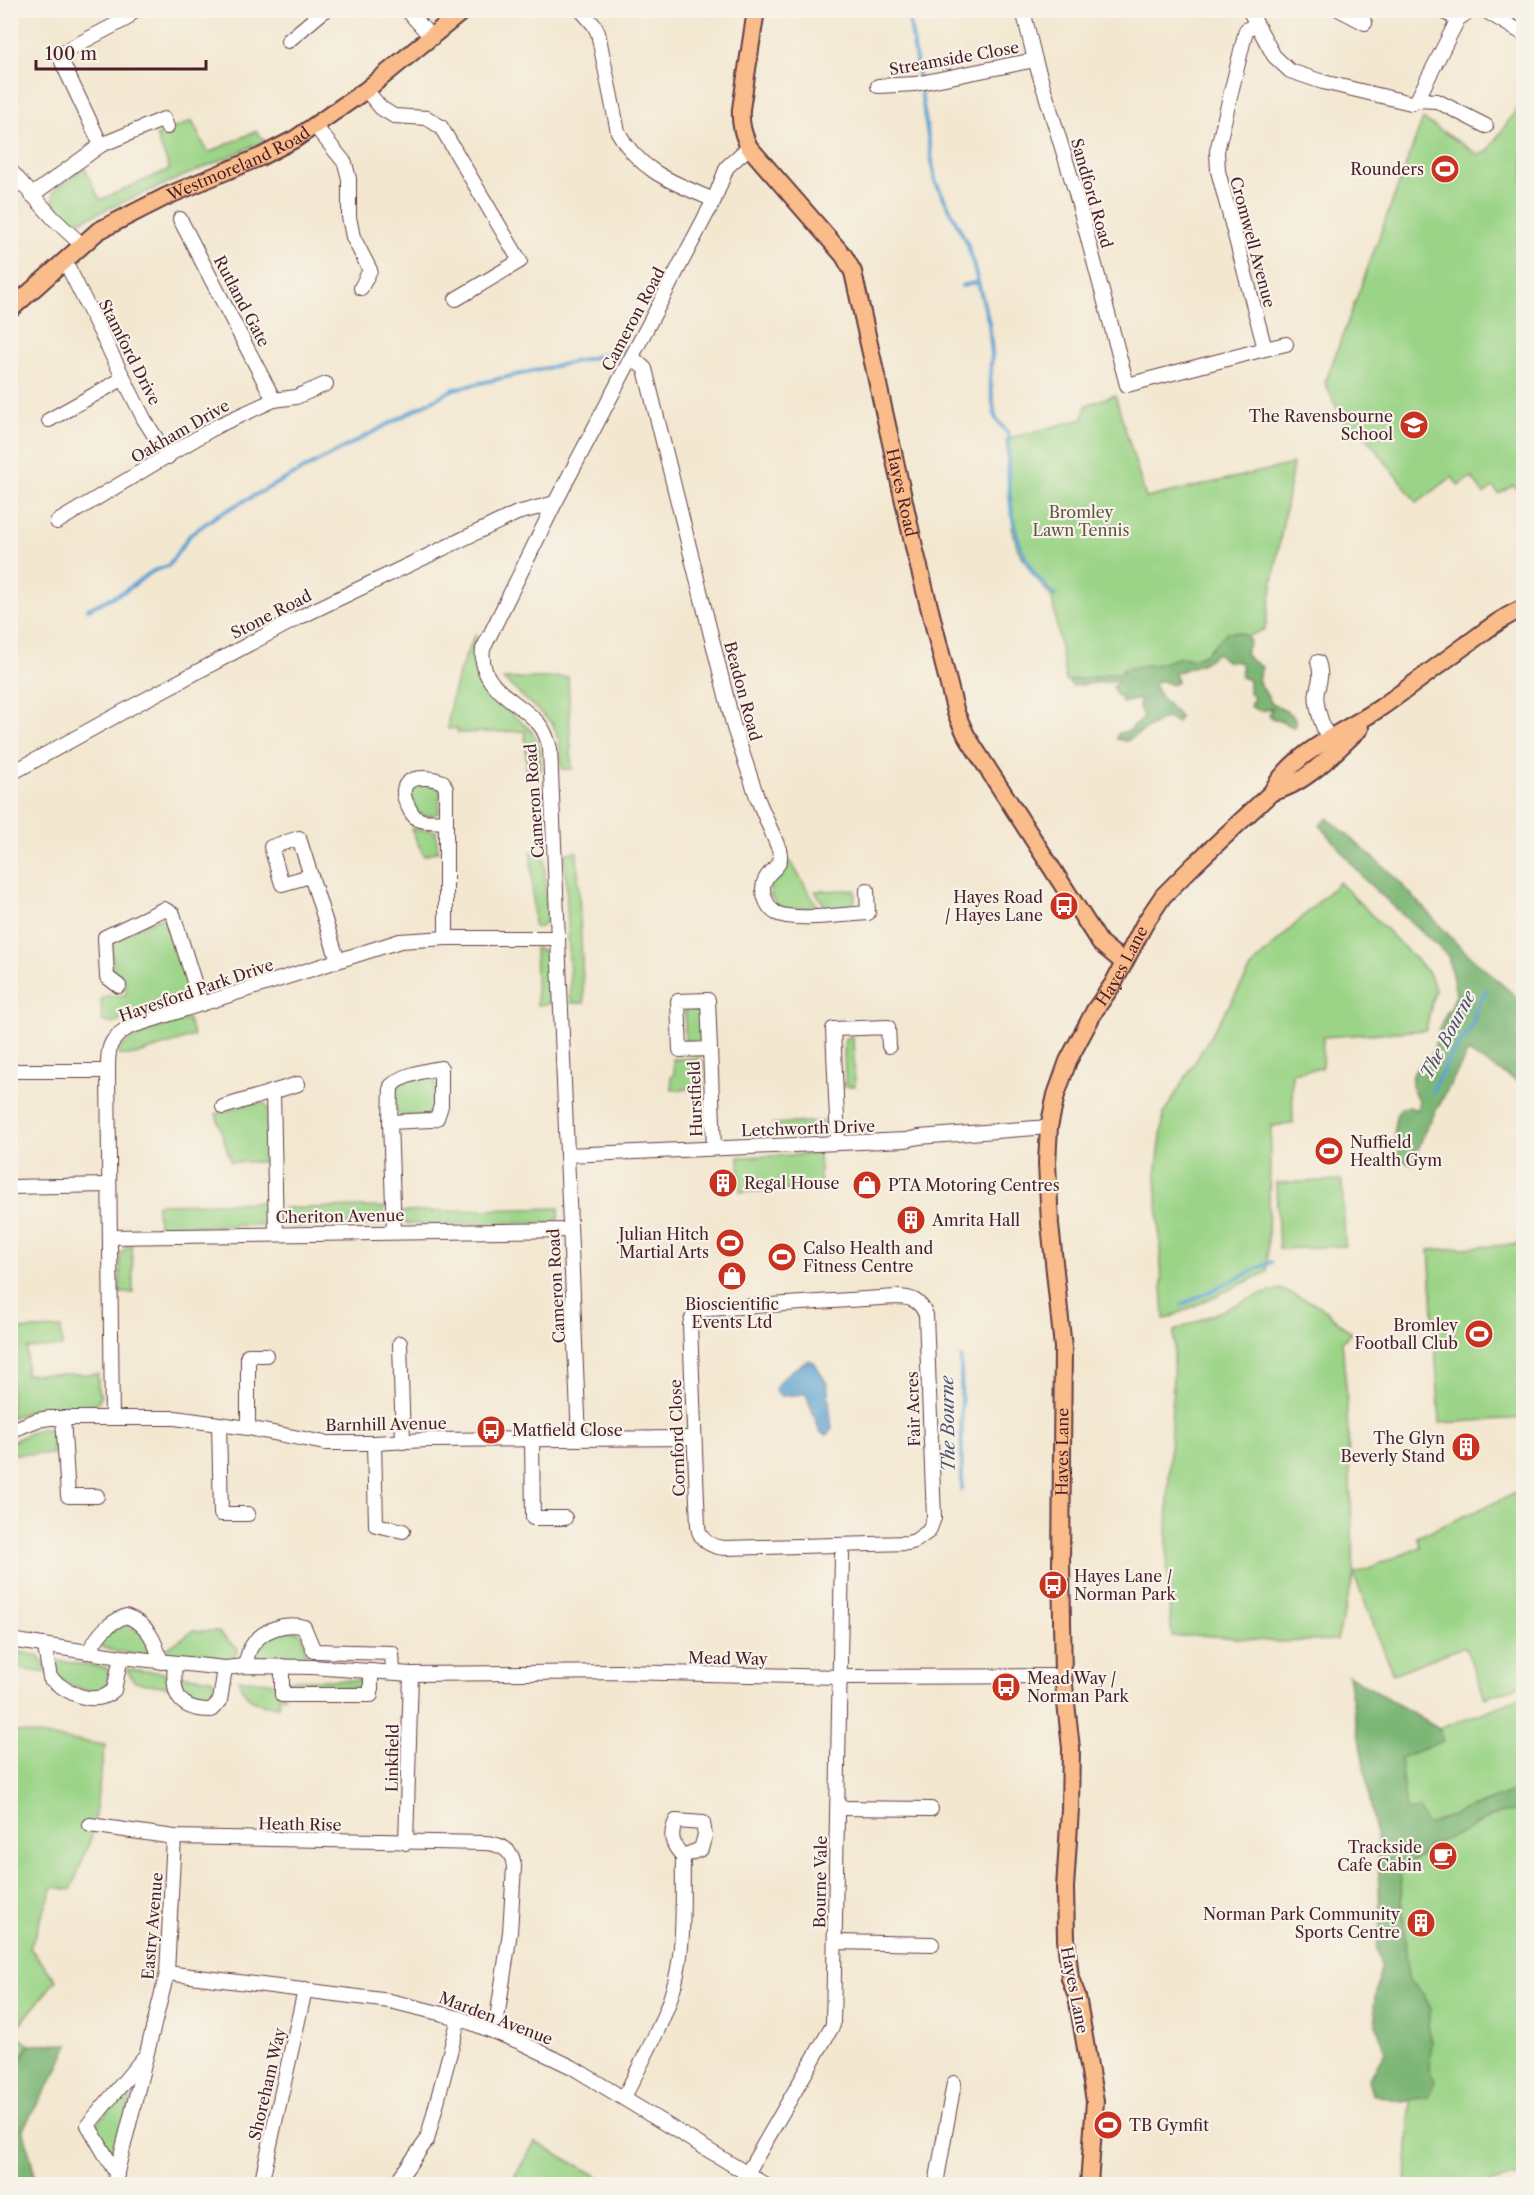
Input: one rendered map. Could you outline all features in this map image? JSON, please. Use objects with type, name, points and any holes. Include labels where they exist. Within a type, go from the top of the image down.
[{"type":"main road","name":"Westmoreland Road","points":[[10,310],[98,231],[167,196],[260,157],[315,126],[366,90],[464,10]]},
{"type":"main road","name":"Hayes Road","points":[[756,10],[740,122],[749,147],[844,256],[853,272],[915,551],[956,713],[966,735],[1100,943],[1123,962]]},
{"type":"main road","name":"Hayes Lane","points":[[1089,2184],[1095,2101],[1077,1996],[1070,1978],[1066,1939],[1065,1888],[1071,1748],[1063,1676],[1061,1564],[1063,1348],[1050,1224],[1047,1163],[1049,1127],[1056,1095],[1068,1061],[1095,1010],[1113,984],[1145,923],[1163,896],[1272,792],[1279,778],[1329,739],[1379,709],[1497,622],[1524,608]]},
{"type":"main road","name":"Hayes Lane","points":[[1272,792],[1288,789],[1327,759],[1379,709]]},
{"type":"street","points":[[101,145],[62,62],[63,55],[67,50],[126,19],[134,10]]},
{"type":"street","points":[[288,41],[325,10]]},
{"type":"street","points":[[407,10],[432,38]]},
{"type":"street","points":[[581,10],[598,33],[618,132],[626,146],[635,157],[655,173],[714,200]]},
{"type":"street","name":"Sandford Road","points":[[1023,10],[1035,60],[1075,190],[1127,385],[1265,350]]},
{"type":"street","points":[[1249,10],[1274,56],[1290,71],[1402,102],[1437,101],[1486,126]]},
{"type":"street","points":[[1340,10],[1365,23]]},
{"type":"street","points":[[1440,10],[1458,19]]},
{"type":"street","points":[[1417,100],[1458,19],[1472,10]]},
{"type":"street","points":[[1484,10],[1524,34]]},
{"type":"street","name":"Cromwell Avenue","points":[[1256,24],[1246,30],[1217,151],[1218,171],[1265,350]]},
{"type":"street","name":"Streamside Close","points":[[878,86],[895,87],[920,83],[1035,60]]},
{"type":"street","points":[[366,90],[381,108],[394,116],[427,118],[441,127],[520,261],[456,299]]},
{"type":"street","points":[[32,195],[101,145],[164,119],[167,127]]},
{"type":"street","points":[[315,126],[345,163],[349,179],[349,217],[353,237],[370,270],[361,288]]},
{"type":"street","name":"Cameron Road","points":[[579,1439],[550,749],[546,735],[538,723],[496,689],[483,668],[482,658],[485,643],[555,503],[714,200],[727,166],[749,147]]},
{"type":"street","points":[[10,170],[54,219],[82,245]]},
{"type":"street","name":"Rutland Gate","points":[[180,219],[274,400]]},
{"type":"street","name":"Stamford Drive","points":[[65,261],[144,419],[168,457]]},
{"type":"street","points":[[1265,350],[1286,344]]},
{"type":"street","name":"Beadon Road","points":[[632,357],[645,369],[734,728],[758,800],[781,857],[778,865],[765,880],[764,896],[774,912],[785,916],[824,916],[868,913],[867,890]]},
{"type":"street","points":[[50,420],[124,378]]},
{"type":"street","name":"Oakham Drive","points":[[57,522],[217,426],[274,400],[296,397],[326,384]]},
{"type":"street","name":"Stone Road","points":[[10,774],[296,619],[518,513],[555,503]]},
{"type":"street","points":[[1318,662],[1321,673],[1316,693],[1323,729],[1329,739]]},
{"type":"street","points":[[446,821],[446,938]]},
{"type":"street","points":[[310,876],[338,961]]},
{"type":"street","points":[[118,986],[107,977],[105,937],[164,909],[173,914],[201,1004]]},
{"type":"street","name":"Hayesford Park Drive","points":[[112,1418],[108,1048],[116,1035],[129,1027],[400,942],[446,938],[558,938]]},
{"type":"street","points":[[837,1142],[833,1029],[888,1027],[889,1046]]},
{"type":"street","name":"Hurstfield","points":[[710,1049],[714,1148]]},
{"type":"street","points":[[390,1122],[437,1118],[441,1106],[441,1061],[391,1086],[390,1122],[394,1232]]},
{"type":"street","points":[[10,1071],[108,1071]]},
{"type":"street","points":[[222,1107],[298,1084]]},
{"type":"street","points":[[273,1092],[276,1234]]},
{"type":"street","name":"Letchworth Drive","points":[[567,1155],[906,1140],[919,1137],[1049,1127]]},
{"type":"street","points":[[10,1186],[110,1185]]},
{"type":"street","name":"Cheriton Avenue","points":[[110,1237],[570,1230]]},
{"type":"street","name":"Fair Acres","points":[[696,1312],[718,1308],[896,1297],[912,1298],[923,1308],[926,1315],[934,1518],[929,1531],[908,1543],[725,1548]]},
{"type":"street","name":"Cornford Close","points":[[696,1312],[690,1325],[698,1531],[700,1537],[712,1546],[725,1548]]},
{"type":"street","points":[[400,1343],[403,1442]]},
{"type":"street","points":[[248,1428],[248,1355],[266,1355]]},
{"type":"street","points":[[63,1418],[68,1496],[97,1496]]},
{"type":"street","name":"Barnhill Avenue","points":[[10,1431],[37,1420],[176,1418],[248,1428],[325,1443],[693,1438]]},
{"type":"street","points":[[219,1424],[220,1514],[248,1514]]},
{"type":"street","points":[[532,1440],[533,1518],[565,1518]]},
{"type":"street","points":[[374,1443],[376,1525],[403,1531]]},
{"type":"street","name":"Bourne Vale","points":[[744,2180],[834,2025],[842,1555]]},
{"type":"street","points":[[88,1652],[100,1631],[112,1621],[126,1616],[136,1620],[155,1640],[168,1662],[178,1699],[203,1710],[211,1710],[220,1701],[225,1668]]},
{"type":"street","points":[[244,1666],[252,1646],[274,1628],[293,1624],[303,1627],[314,1651],[312,1666]]},
{"type":"street","name":"Mead Way","points":[[10,1640],[121,1657],[225,1668],[312,1666],[411,1674],[621,1672],[839,1677],[1063,1676]]},
{"type":"street","points":[[45,1647],[50,1678],[83,1698],[100,1699],[114,1689],[121,1657]]},
{"type":"street","points":[[314,1651],[392,1653],[393,1672]]},
{"type":"street","points":[[282,1666],[282,1695],[371,1695],[371,1671]]},
{"type":"street","name":"Linkfield","points":[[406,1843],[411,1674]]},
{"type":"street","points":[[838,1808],[932,1809]]},
{"type":"street","name":"Heath Rise","points":[[90,1825],[174,1837],[495,1844],[509,1851],[514,1867],[510,1932],[495,2032]]},
{"type":"street","name":"Eastry Avenue","points":[[116,2180],[167,1973],[174,1837]]},
{"type":"street","points":[[624,2098],[666,2009],[676,1977],[681,1932],[683,1856]]},
{"type":"street","points":[[836,1942],[932,1944]]},
{"type":"street","name":"Marden Avenue","points":[[167,1973],[390,2001],[459,2019],[495,2032],[572,2067],[624,2098],[744,2180],[764,2184]]},
{"type":"street","name":"Shoreham Way","points":[[261,2184],[305,1990]]},
{"type":"street","points":[[395,2184],[427,2140],[459,2019]]},
{"type":"street","name":"Eastry Avenue","points":[[116,2180],[88,2125],[148,2052]]},
{"type":"street","points":[[936,2184],[954,2084]]},
{"type":"green space","points":[[1523,100],[1523,496],[1513,485],[1499,494],[1493,487],[1484,494],[1471,477],[1459,486],[1452,477],[1417,503],[1357,425],[1348,432],[1325,383],[1423,119],[1479,155],[1488,151]]},
{"type":"green space","points":[[192,121],[208,153],[256,131],[265,141],[82,220],[69,218],[53,203],[54,191],[84,167],[100,200],[170,169],[156,136]]},
{"type":"green space","name":"Bromley Lawn Tennis","points":[[1115,395],[1146,498],[1293,464],[1265,629],[1182,664],[1066,681],[1052,598],[1032,573],[1018,550],[1012,528],[1006,439],[1083,419],[1086,405]]},
{"type":"green space","points":[[1227,632],[1241,633],[1248,638],[1250,642],[1245,653],[1249,659],[1262,667],[1258,680],[1272,704],[1294,717],[1296,723],[1294,727],[1272,718],[1269,715],[1272,708],[1261,710],[1250,706],[1254,697],[1249,692],[1249,680],[1241,677],[1240,662],[1226,661],[1217,653],[1203,663],[1175,673],[1177,682],[1172,685],[1161,680],[1153,684],[1161,697],[1180,717],[1177,722],[1165,718],[1126,741],[1117,739],[1117,736],[1119,733],[1131,730],[1144,718],[1139,708],[1140,699],[1122,703],[1121,697],[1116,695],[1113,687],[1120,680],[1072,686],[1069,683],[1071,680],[1099,677],[1105,674],[1123,674],[1122,670],[1155,665],[1181,657],[1194,659],[1205,654]]},
{"type":"green space","points":[[476,634],[473,664],[476,675],[488,694],[535,736],[540,749],[541,770],[527,770],[525,731],[458,733],[457,728],[448,729],[450,705],[457,680]]},
{"type":"green space","points":[[568,677],[572,769],[562,769],[559,741],[553,724],[503,679]]},
{"type":"green space","points":[[416,783],[433,784],[440,788],[437,814],[429,816],[418,814],[409,796],[411,786]]},
{"type":"green space","points":[[1328,818],[1392,874],[1459,946],[1523,1003],[1523,1085],[1468,1052],[1424,1133],[1414,1163],[1406,1163],[1399,1158],[1395,1132],[1396,1118],[1401,1108],[1409,1107],[1417,1110],[1419,1099],[1412,1088],[1415,1070],[1424,1061],[1430,1059],[1439,1029],[1456,994],[1448,956],[1366,881],[1320,825]]},
{"type":"green space","points":[[411,829],[436,831],[438,851],[424,856]]},
{"type":"green space","points":[[531,852],[544,852],[547,916],[541,927],[534,927]]},
{"type":"green space","points":[[577,852],[584,1003],[571,1003],[565,853]]},
{"type":"green space","points":[[785,860],[791,862],[818,908],[785,909],[775,903],[770,893],[771,883],[781,872]]},
{"type":"green space","points":[[1339,882],[1429,973],[1435,989],[1426,1030],[1323,1037],[1322,1068],[1292,1073],[1293,1124],[1271,1126],[1267,1272],[1164,1320],[1156,1175],[1164,1113],[1254,964]]},
{"type":"green space","points":[[855,890],[852,905],[827,909],[815,891]]},
{"type":"green space","points":[[161,917],[167,918],[171,924],[192,992],[188,998],[126,1017],[114,1024],[102,1021],[101,1000],[105,996],[126,995],[125,977],[112,971],[112,940]]},
{"type":"green space","points":[[535,948],[547,955],[550,1004],[537,1005]]},
{"type":"green space","points":[[698,1005],[702,1010],[703,1038],[699,1043],[692,1044],[685,1040],[685,1009]]},
{"type":"green space","points":[[188,1019],[194,1036],[135,1055],[118,1055],[128,1041],[137,1036]]},
{"type":"green space","points":[[853,1036],[855,1086],[845,1086],[844,1043],[846,1038]]},
{"type":"green space","points":[[698,1058],[703,1062],[704,1088],[672,1090],[673,1059]]},
{"type":"green space","points":[[429,1076],[434,1078],[436,1085],[434,1112],[414,1116],[399,1113],[395,1102],[396,1089],[400,1084]]},
{"type":"green space","points":[[256,1102],[264,1103],[269,1110],[266,1162],[231,1162],[216,1114]]},
{"type":"green space","points":[[831,1121],[829,1129],[822,1134],[773,1136],[773,1124]]},
{"type":"green space","points":[[819,1154],[821,1189],[740,1192],[739,1157]]},
{"type":"green space","points":[[1342,1180],[1345,1246],[1279,1249],[1276,1183]]},
{"type":"green space","points":[[267,1202],[267,1218],[259,1225],[158,1227],[157,1204]]},
{"type":"green space","points":[[384,1207],[383,1221],[378,1225],[291,1226],[286,1224],[283,1208]]},
{"type":"green space","points":[[559,1208],[559,1218],[552,1223],[409,1224],[402,1221],[400,1212]]},
{"type":"green space","name":"Bromley Football Club","points":[[1523,1244],[1523,1418],[1440,1423],[1429,1250]]},
{"type":"green space","points":[[132,1245],[133,1293],[120,1293],[120,1255],[127,1246]]},
{"type":"green space","points":[[1280,1289],[1320,1306],[1351,1333],[1342,1342],[1354,1574],[1421,1547],[1417,1537],[1521,1491],[1523,1496],[1523,1685],[1485,1698],[1465,1646],[1393,1674],[1354,1575],[1337,1640],[1279,1642],[1201,1635],[1172,1637],[1167,1522],[1174,1331],[1259,1295]]},
{"type":"green space","points":[[61,1328],[62,1347],[27,1348],[26,1374],[98,1374],[98,1391],[101,1395],[99,1399],[96,1404],[89,1407],[32,1409],[11,1418],[11,1330]]},
{"type":"green space","points":[[39,1429],[55,1432],[56,1454],[11,1454],[11,1442]]},
{"type":"green space","points":[[125,1624],[139,1632],[146,1640],[148,1656],[101,1647],[102,1637],[112,1629]]},
{"type":"green space","points":[[193,1631],[217,1631],[238,1649],[234,1658],[228,1661],[173,1657],[168,1654],[168,1648]]},
{"type":"green space","points":[[281,1631],[296,1631],[303,1635],[306,1652],[304,1663],[253,1662],[258,1645]]},
{"type":"green space","points":[[11,1650],[38,1656],[50,1673],[11,1668]]},
{"type":"green space","points":[[58,1661],[107,1668],[108,1680],[103,1691],[83,1690],[53,1675],[52,1667]]},
{"type":"green space","points":[[126,1669],[164,1673],[175,1688],[135,1682]]},
{"type":"green space","points":[[180,1675],[212,1679],[215,1686],[214,1698],[197,1701],[180,1694]]},
{"type":"green space","points":[[1348,1675],[1439,1729],[1443,1741],[1400,1758],[1406,1811],[1419,1809],[1426,1825],[1523,1788],[1523,1809],[1491,1816],[1469,1830],[1428,1846],[1422,1855],[1400,1868],[1408,1979],[1423,1994],[1431,2009],[1428,2026],[1432,2042],[1429,2069],[1435,2081],[1428,2097],[1401,2101],[1372,2094],[1368,2080],[1385,2053],[1376,2022],[1374,2004],[1381,1967],[1377,1950],[1380,1922],[1378,1846]]},
{"type":"green space","points":[[238,1679],[270,1682],[285,1696],[279,1696],[279,1706],[258,1703],[248,1697]]},
{"type":"green space","points":[[288,1680],[361,1680],[360,1688],[289,1688]]},
{"type":"green space","points":[[1523,1697],[1523,2175],[1488,2184],[1406,2184],[1411,2091],[1392,1747]]},
{"type":"green space","points":[[11,1731],[105,1745],[92,1835],[71,1890],[53,1887],[30,1948],[56,1980],[14,2032],[29,2045],[11,2078]]},
{"type":"green space","points":[[69,2044],[57,2071],[23,2128],[37,2184],[11,2184],[11,2078],[29,2045]]},
{"type":"green space","points":[[136,2076],[116,2161],[96,2125]]},
{"type":"green space","points":[[535,2142],[612,2184],[510,2184]]},
{"type":"water","points":[[809,1360],[815,1363],[827,1384],[832,1429],[827,1435],[820,1432],[806,1394],[781,1396],[775,1391],[784,1377]]},
{"type":"waterway","points":[[908,10],[935,181],[968,245],[989,323],[992,354],[990,380],[995,417],[1009,435],[1009,486],[1018,538],[1031,568],[1055,596]]},
{"type":"waterway","points":[[962,286],[978,282]]},
{"type":"waterway","points":[[88,609],[125,591],[153,571],[168,566],[190,535],[216,516],[454,389],[626,350]]},
{"type":"waterway","name":"The Bourne","points":[[1432,1093],[1439,1077],[1470,1029],[1479,1002],[1487,990]]},
{"type":"waterway","name":"The Bourne","points":[[1182,1305],[1271,1262]]},
{"type":"waterway","name":"The Bourne","points":[[961,1358],[962,1490]]},
{"type":"place","name":"Rounders","points":[[1445,169]]},
{"type":"place","name":"The Ravensbourne School","points":[[1414,425]]},
{"type":"place","name":"Hayes Road / Hayes Lane","points":[[1064,906]]},
{"type":"place","name":"Nuffield Health Gym","points":[[1329,1151]]},
{"type":"place","name":"Regal House","points":[[723,1183]]},
{"type":"place","name":"PTA Motoring Centres","points":[[867,1185]]},
{"type":"place","name":"Amrita Hall","points":[[911,1220]]},
{"type":"place","name":"Julian Hitch Martial Arts","points":[[730,1243]]},
{"type":"place","name":"Calso Health and Fitness Centre","points":[[782,1257]]},
{"type":"place","name":"Bioscientific Events Ltd","points":[[732,1276]]},
{"type":"place","name":"Bromley Football Club","points":[[1479,1334]]},
{"type":"place","name":"Matfield Close","points":[[491,1430]]},
{"type":"place","name":"The Glyn Beverly Stand","points":[[1466,1447]]},
{"type":"place","name":"Hayes Lane / Norman Park","points":[[1053,1585]]},
{"type":"place","name":"Mead Way / Norman Park","points":[[1006,1687]]},
{"type":"place","name":"Trackside Cafe Cabin","points":[[1443,1856]]},
{"type":"place","name":"Norman Park Community Sports Centre","points":[[1421,1923]]},
{"type":"place","name":"TB Gymfit","points":[[1108,2125]]}]
